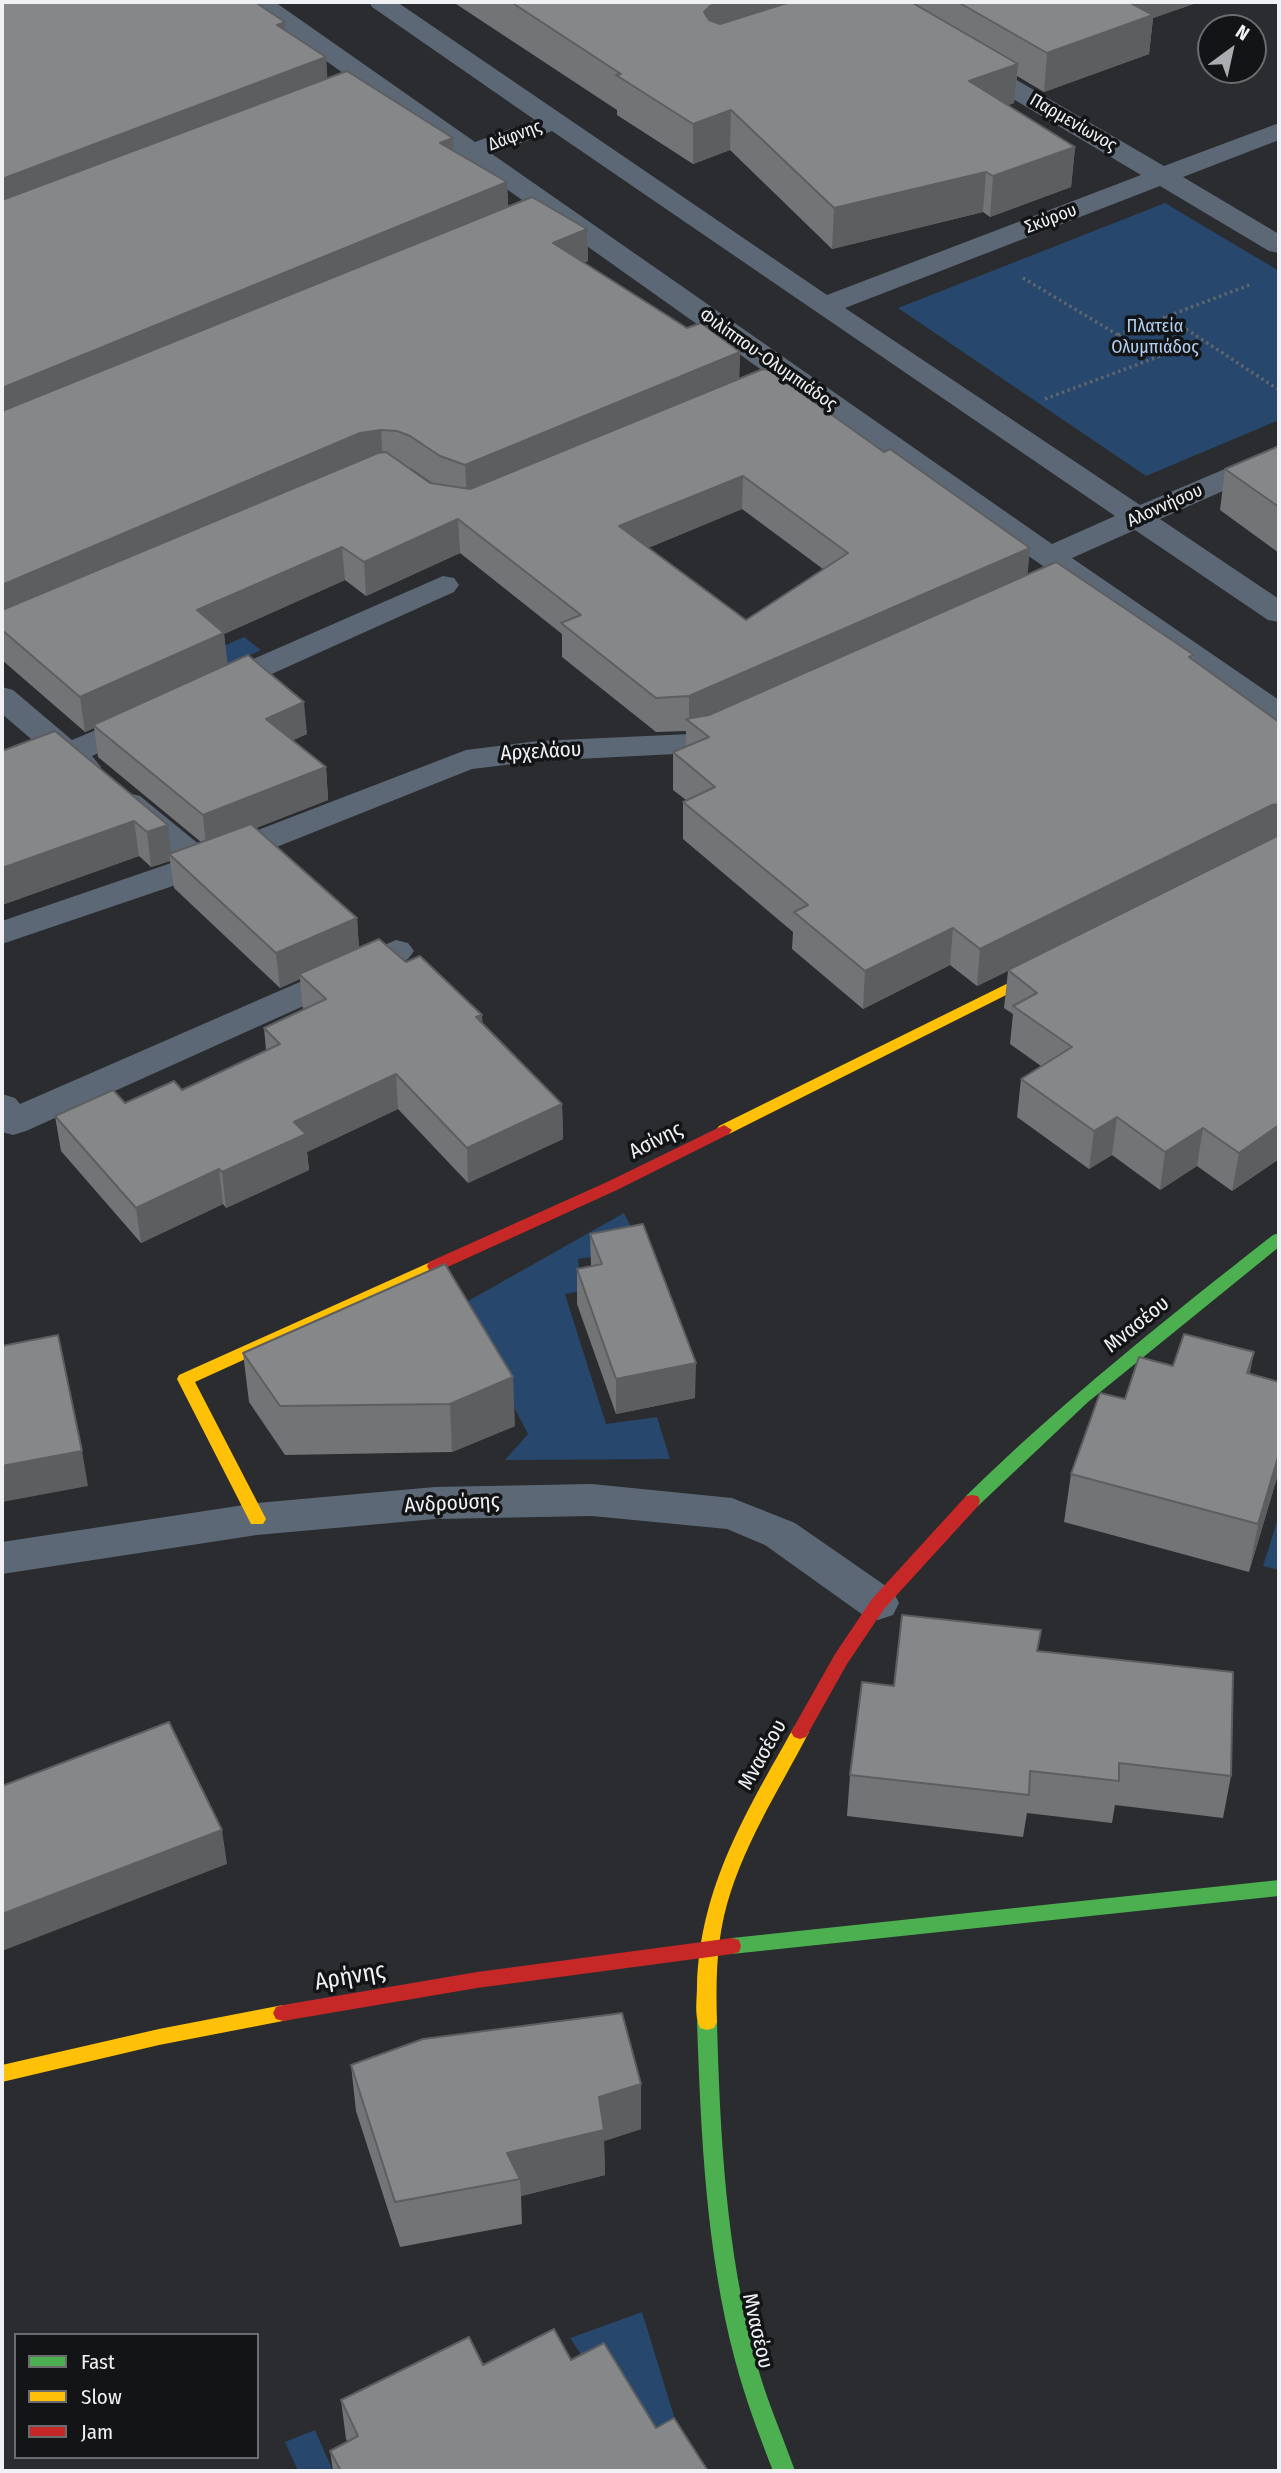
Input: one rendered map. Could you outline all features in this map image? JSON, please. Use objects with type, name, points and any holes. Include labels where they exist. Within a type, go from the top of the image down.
[{"type":"street","name":"Φιλίππου-Ολυμπιάδος","points":[[259,2],[361,87],[474,152],[540,213],[777,382],[1063,565],[1279,715]]},
{"type":"street","points":[[382,2],[824,306],[1279,613]]},
{"type":"street","name":"Παρμενίωνος","points":[[949,50],[1279,245]]},
{"type":"street","name":"Δάφνης","points":[[474,152],[556,121]]},
{"type":"street","name":"Σκύρου","points":[[824,306],[1279,131]]},
{"type":"street","name":"Αλοννήσου","points":[[1063,565],[1139,518],[1279,455]]},
{"type":"street","points":[[1038,591],[1063,565]]},
{"type":"street","points":[[69,754],[443,585]]},
{"type":"street","points":[[2,697],[202,864]]},
{"type":"street","name":"Αρχελάου","points":[[2,933],[202,864],[466,760],[538,751],[695,743],[765,714]]},
{"type":"street","points":[[2,1107],[13,1122],[396,951]]},
{"type":"street","name":"Ασίνης","points":[[257,1519],[185,1379],[612,1186],[1070,958]]},
{"type":"street","name":"Μνασέου","points":[[783,2471],[747,2382],[727,2293],[715,2192],[709,1947],[718,1901],[752,1819],[834,1673],[878,1603],[966,1507],[1046,1427],[1279,1239]]},
{"type":"street","name":"Ανδρούσης","points":[[2,1558],[257,1519],[435,1503],[592,1500],[732,1514],[780,1534],[878,1603]]},
{"type":"street","name":"Αρήνης","points":[[2,2074],[314,2006],[428,1986],[709,1947],[1279,1888]]},
{"type":"path","points":[[974,248],[1155,357]]},
{"type":"path","points":[[1118,335],[1254,283]]},
{"type":"path","points":[[1166,316],[1279,390]]},
{"type":"path","points":[[992,419],[1203,340]]},
{"type":"green space","name":"Πλατεία Ολυμπιάδος","points":[[1165,203],[1279,271],[1279,420],[1146,476],[898,308]]},
{"type":"green space","points":[[244,637],[261,650],[210,674],[215,650]]},
{"type":"green space","points":[[624,1213],[642,1249],[578,1259],[582,1291],[565,1294],[606,1424],[657,1417],[670,1459],[505,1460],[528,1434],[461,1305]]},
{"type":"green space","points":[[1279,1515],[1279,1570],[1263,1566]]},
{"type":"green space","points":[[642,2312],[677,2426],[657,2441],[590,2368],[570,2338]]},
{"type":"green space","points":[[315,2430],[333,2471],[298,2471],[285,2442]]},
{"type":"building","points":[[2,2],[255,2],[285,22],[277,25],[326,57],[2,179]]},
{"type":"building","points":[[511,2],[724,2],[710,6],[704,12],[709,20],[720,24],[790,2],[911,2],[1018,64],[969,81],[1075,147],[993,176],[986,172],[834,208],[731,110],[693,124],[616,75],[621,74]]},
{"type":"building","points":[[958,2],[1129,2],[1153,15],[1047,53]]},
{"type":"building","points":[[347,71],[453,138],[440,143],[507,182],[2,388],[2,200]]},
{"type":"building","points":[[532,197],[587,229],[553,243],[687,328],[701,323],[740,352],[465,465],[440,456],[410,436],[397,431],[360,433],[2,585],[2,411]]},
{"type":"building","points":[[763,369],[769,370],[884,452],[890,449],[1030,548],[689,696],[656,698],[561,623],[581,615],[458,519],[364,562],[342,547],[197,610],[224,633],[80,697],[2,630],[2,610],[378,453],[386,452],[430,483],[470,489]],"holes":[[[743,476],[848,553],[746,620],[619,526]]]},
{"type":"building","points":[[1279,446],[1279,507],[1225,469]]},
{"type":"building","points":[[1056,562],[1194,655],[1189,657],[1279,722],[1279,804],[1272,805],[980,949],[953,928],[865,971],[794,912],[808,905],[683,802],[715,787],[673,752],[709,737],[686,719],[709,715]]},
{"type":"building","points":[[248,655],[304,702],[266,719],[326,767],[203,815],[93,725]]},
{"type":"building","points":[[55,731],[168,825],[147,832],[134,821],[2,868],[2,751]]},
{"type":"building","points":[[251,824],[357,918],[276,953],[169,854]]},
{"type":"building","points":[[1279,835],[1279,1125],[1239,1153],[1203,1128],[1165,1152],[1117,1117],[1094,1131],[1021,1079],[1072,1047],[1013,1006],[1037,993],[1008,970]]},
{"type":"building","points":[[379,939],[406,962],[420,956],[482,1015],[476,1017],[562,1104],[467,1148],[396,1074],[294,1122],[306,1134],[222,1172],[219,1169],[136,1208],[55,1116],[113,1090],[125,1103],[174,1081],[182,1090],[280,1044],[264,1028],[326,999],[299,974]]},
{"type":"building","points":[[643,1224],[696,1363],[616,1379],[577,1269],[602,1264],[590,1234]]},
{"type":"building","points":[[445,1264],[513,1377],[450,1404],[280,1406],[243,1353]]},
{"type":"building","points":[[1184,1334],[1254,1352],[1247,1373],[1279,1382],[1279,1454],[1258,1524],[1071,1474],[1100,1393],[1125,1399],[1139,1357],[1173,1366]]},
{"type":"building","points":[[58,1335],[82,1451],[2,1466],[2,1346]]},
{"type":"building","points":[[902,1615],[1041,1630],[1037,1651],[1233,1672],[1231,1776],[1119,1763],[1119,1781],[1030,1771],[1029,1795],[850,1775],[862,1682],[894,1686]]},
{"type":"building","points":[[169,1722],[222,1830],[2,1914],[2,1786]]},
{"type":"building","points":[[622,2013],[641,2084],[599,2097],[604,2130],[507,2153],[520,2179],[395,2202],[351,2065],[423,2039]]},
{"type":"building","points":[[554,2329],[571,2360],[604,2343],[656,2428],[674,2418],[708,2471],[341,2471],[330,2451],[358,2436],[341,2400],[469,2337],[483,2365]]},
{"type":"traffic: fast","points":[[972,1501],[1082,1398],[1279,1239]]},
{"type":"traffic: fast","points":[[732,1946],[1279,1888]]},
{"type":"traffic: fast","points":[[707,2022],[712,2138],[723,2251],[746,2361],[762,2416],[784,2471]]},
{"type":"traffic: slow","points":[[724,1130],[1053,966]]},
{"type":"traffic: slow","points":[[257,1519],[185,1379],[435,1266]]},
{"type":"traffic: slow","points":[[707,2022],[708,1960],[712,1930],[726,1878],[744,1835],[800,1732]]},
{"type":"traffic: slow","points":[[2,2074],[159,2037],[283,2013]]},
{"type":"traffic: jam","points":[[435,1266],[612,1186],[724,1130]]},
{"type":"traffic: jam","points":[[800,1732],[841,1659],[878,1604],[972,1501]]},
{"type":"traffic: jam","points":[[283,2013],[477,1980],[732,1946]]}]
